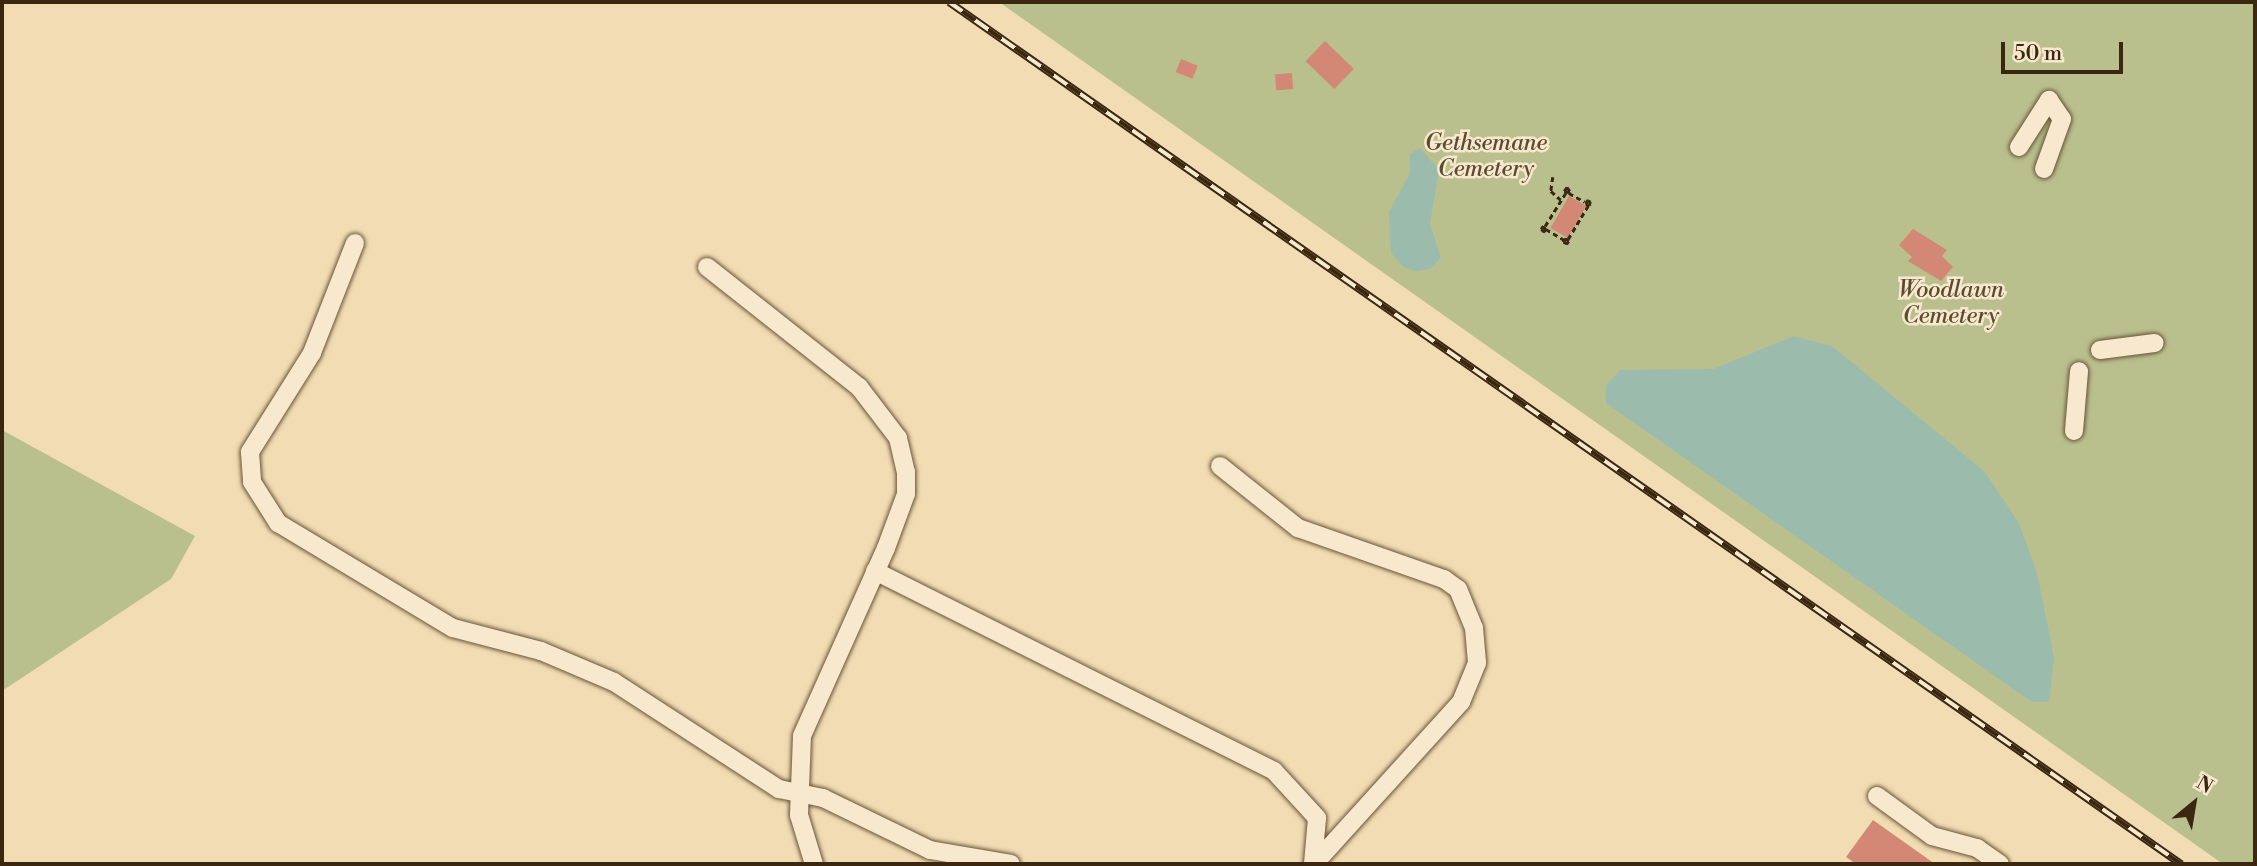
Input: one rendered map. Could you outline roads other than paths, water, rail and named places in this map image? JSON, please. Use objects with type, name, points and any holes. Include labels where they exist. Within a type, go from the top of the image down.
[{"type":"lane","points":[[2019,147],[2049,100],[2062,119],[2044,169]]},
{"type":"lane","points":[[355,243],[312,354],[250,452],[252,482],[278,523],[453,628],[541,651],[614,682],[779,789],[861,814],[930,850],[1011,864]]},
{"type":"lane","points":[[707,267],[859,387],[898,438],[906,494],[803,736],[799,793],[814,864]]},
{"type":"lane","points":[[2100,350],[2155,343]]},
{"type":"lane","points":[[2074,431],[2079,371]]},
{"type":"lane","points":[[1220,466],[1298,528],[1444,579],[1458,589],[1474,628],[1477,663],[1461,702],[1313,864]]},
{"type":"lane","points":[[875,571],[1274,771],[1317,818],[1313,864]]},
{"type":"lane","points":[[1877,796],[1932,836],[1977,848],[2000,864]]},
{"type":"railway","points":[[949,2],[2181,864]]},
{"type":"park label","name":"Gethsemane Cemetery","points":[[1486,156]]},
{"type":"park label","name":"Woodlawn Cemetery","points":[[1951,303]]}]
